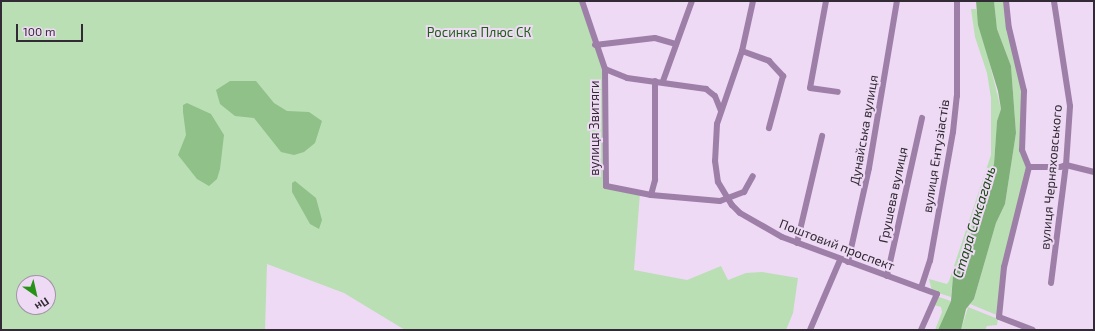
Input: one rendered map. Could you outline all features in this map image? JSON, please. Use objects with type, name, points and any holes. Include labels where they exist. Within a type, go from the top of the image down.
[{"type":"street","points":[[582,1],[595,45],[605,69],[627,78],[706,89],[715,96],[721,111]]},
{"type":"street","points":[[663,82],[692,1]]},
{"type":"street","name":"Поштовий проспект","points":[[753,1],[742,51],[717,124],[715,172],[728,199],[749,219],[797,243],[840,260],[937,294],[921,330]]},
{"type":"street","points":[[826,1],[810,88],[838,92]]},
{"type":"street","name":"Дунайська вулиця","points":[[848,262],[869,168],[897,1]]},
{"type":"street","name":"вулиця Ентузіастів","points":[[921,288],[930,261],[953,132],[957,96],[957,1]]},
{"type":"street","points":[[1006,1],[1009,28],[1024,91],[1022,150],[1029,167],[1004,267],[999,317],[1033,330]]},
{"type":"street","name":"вулиця Черняховського","points":[[1051,283],[1066,165],[1068,86],[1054,1]]},
{"type":"street","points":[[595,45],[655,38],[676,44]]},
{"type":"street","points":[[742,51],[768,61],[783,76],[769,128]]},
{"type":"street","name":"вулиця Звитяги","points":[[605,69],[606,186],[651,195]]},
{"type":"street","points":[[655,81],[655,180],[651,195],[708,201],[728,199],[744,192],[752,176]]},
{"type":"street","name":"Грушева вулиця","points":[[887,276],[922,118]]},
{"type":"street","points":[[797,243],[822,136]]},
{"type":"street","points":[[1029,167],[1060,167],[1066,165],[1094,172]]},
{"type":"street","points":[[810,330],[840,260]]},
{"type":"green space","name":"Росинка Плюс СК","points":[[1,1],[582,1],[605,69],[606,186],[640,193],[634,270],[687,280],[721,266],[728,280],[746,273],[762,272],[798,278],[793,313],[786,330],[405,330],[344,293],[267,264],[265,330],[1,330]]},
{"type":"green space","points":[[994,1],[1006,1],[1024,91],[1022,150],[1028,162],[1004,267],[999,316],[970,304],[974,299],[996,223],[1005,204],[1016,133],[1011,66],[997,29]]},
{"type":"green space","points":[[971,9],[976,9],[1001,109],[997,121],[994,164],[967,245],[953,276],[951,297],[932,291],[929,279],[947,284],[949,281],[991,155],[991,98],[987,73],[975,37]]},
{"type":"green space","points":[[939,297],[951,301],[938,330],[935,330],[942,312],[941,307],[934,305]]},
{"type":"green space","points":[[968,307],[998,319],[997,325],[987,326],[985,330],[961,330]]},
{"type":"shaded area","points":[[976,1],[994,1],[997,29],[1011,66],[1016,133],[1005,204],[996,223],[974,299],[966,309],[961,330],[938,330],[951,301],[953,276],[967,245],[994,164],[997,121],[1001,109],[998,91],[978,25]]},
{"type":"shaded area","points":[[230,81],[256,81],[274,103],[287,111],[309,112],[322,121],[315,143],[304,152],[294,155],[281,152],[254,118],[235,116],[220,104],[216,90]]},
{"type":"shaded area","points":[[187,103],[211,114],[224,135],[220,169],[217,179],[209,186],[197,179],[178,155],[186,135],[183,105]]},
{"type":"shaded area","points":[[295,181],[316,198],[322,220],[319,229],[310,224],[292,192],[292,183]]},
{"type":"water label","name":"Стара Саксагань","points":[[974,222]]}]
